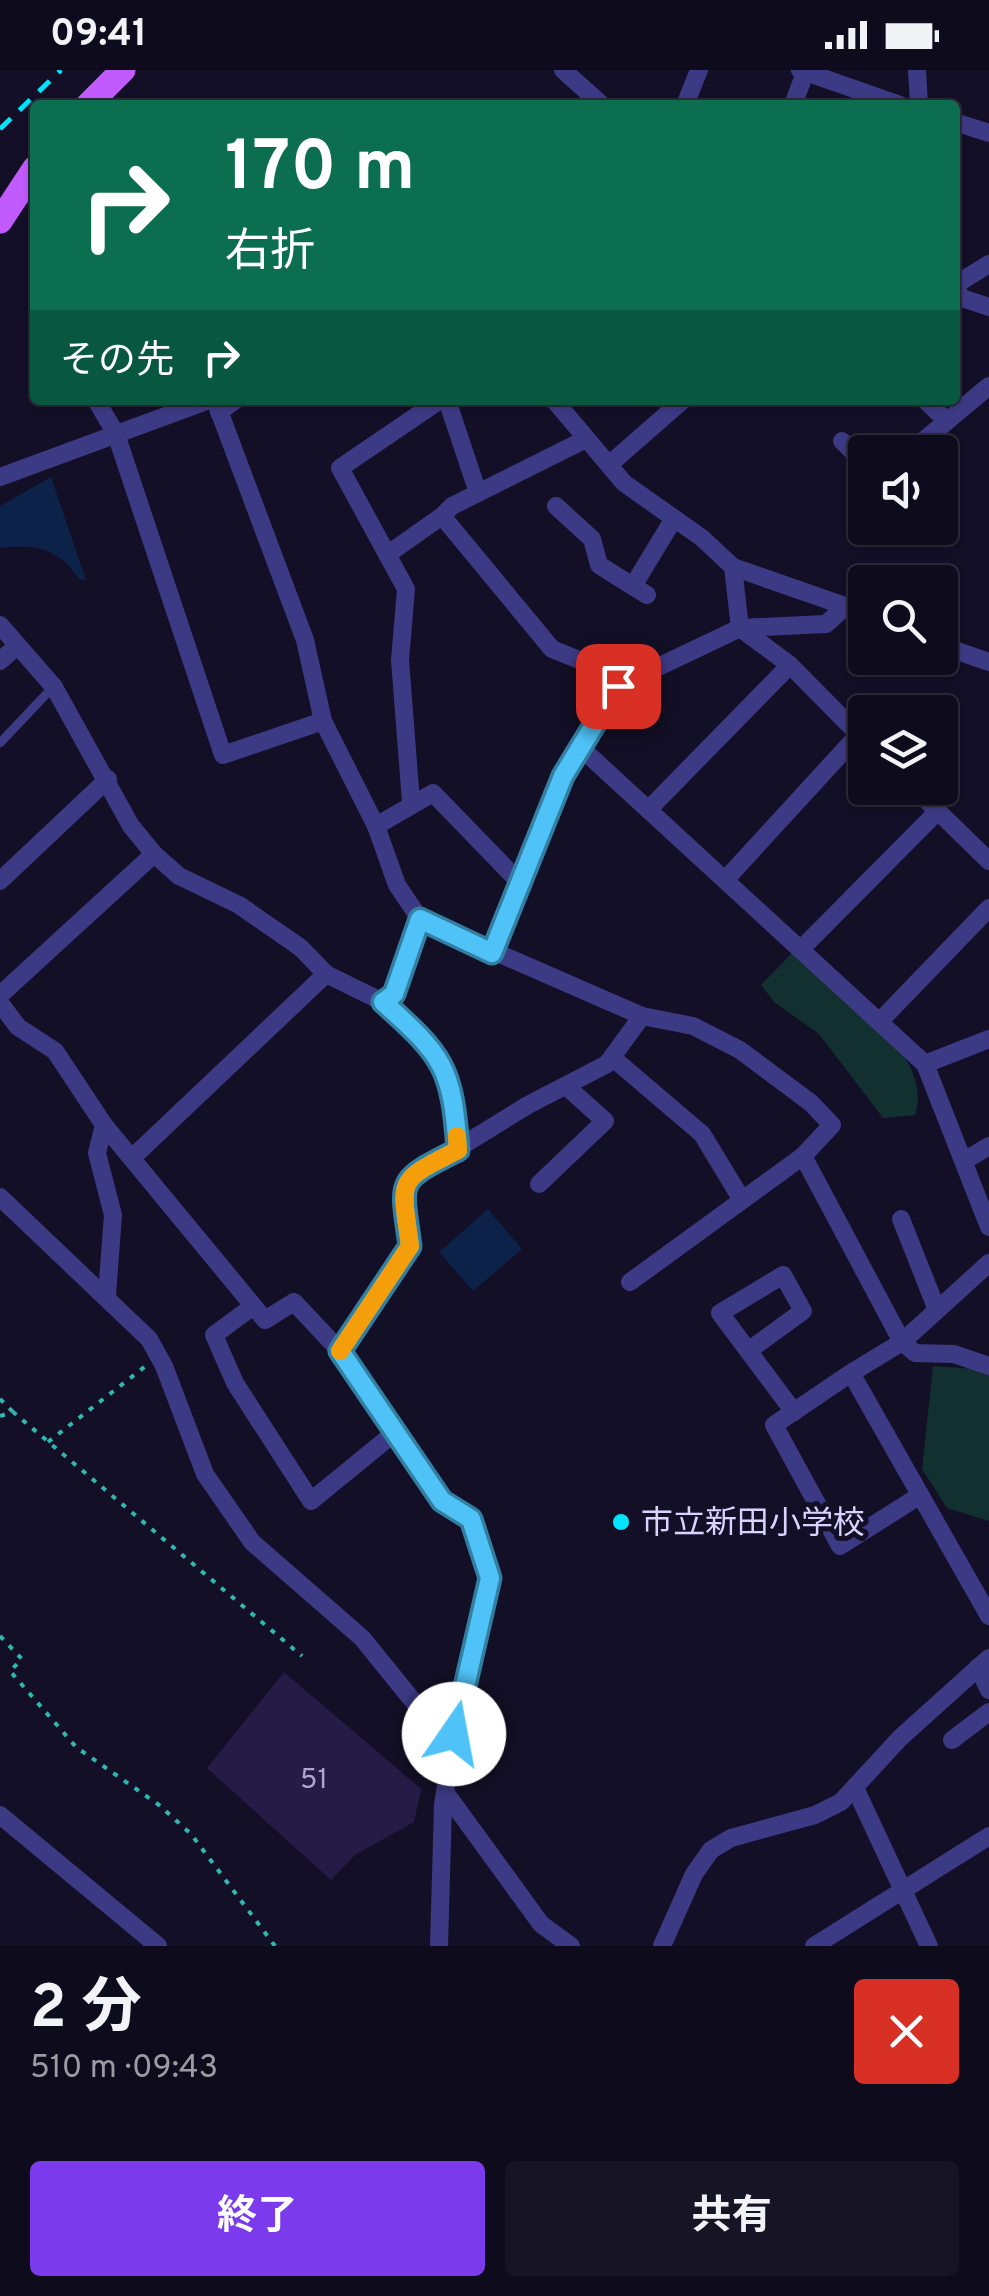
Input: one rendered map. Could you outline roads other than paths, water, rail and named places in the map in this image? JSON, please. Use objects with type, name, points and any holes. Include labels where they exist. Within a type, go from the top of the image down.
[{"type":"main road","points":[[93,100],[123,70]]},
{"type":"main road","points":[[0,221],[30,176]]},
{"type":"street","points":[[563,70],[596,100]]},
{"type":"street","points":[[687,100],[699,70]]},
{"type":"street","points":[[916,70],[918,100]]},
{"type":"street","points":[[795,100],[804,71],[886,100]]},
{"type":"street","points":[[960,124],[989,133]]},
{"type":"street","points":[[960,284],[989,264]]},
{"type":"street","points":[[960,295],[989,307]]},
{"type":"street","points":[[931,435],[985,397]]},
{"type":"street","points":[[99,405],[116,434],[223,756],[323,721]]},
{"type":"street","points":[[0,478],[116,434],[211,405]]},
{"type":"street","points":[[214,405],[305,640],[323,721],[376,826],[397,885],[420,919],[642,1016],[693,1026],[740,1050],[811,1103],[832,1125],[803,1156],[630,1282]]},
{"type":"street","points":[[412,802],[400,660],[406,589],[340,468],[436,405]]},
{"type":"street","points":[[446,405],[478,493]]},
{"type":"street","points":[[492,953],[563,776],[618,686],[740,628],[826,624],[846,606],[733,567],[702,538],[624,483],[558,405]]},
{"type":"street","points":[[611,464],[677,405]]},
{"type":"street","points":[[930,405],[947,422]]},
{"type":"street","points":[[388,554],[478,493],[586,438]]},
{"type":"street","points":[[842,441],[848,447]]},
{"type":"street","points":[[556,506],[592,539],[599,565],[640,591],[673,520]]},
{"type":"street","points":[[442,516],[552,649],[601,669],[618,686]]},
{"type":"street","points":[[733,567],[740,628],[790,665],[848,724]]},
{"type":"street","points":[[0,625],[54,687],[131,826],[154,854],[179,876],[239,905],[301,948],[326,974],[383,1002],[432,1046],[454,1093],[458,1150]]},
{"type":"street","points":[[0,661],[16,646]]},
{"type":"street","points":[[958,651],[989,662]]},
{"type":"street","points":[[649,810],[790,665]]},
{"type":"street","points":[[581,748],[925,1064],[989,1228]]},
{"type":"street","points":[[726,879],[848,753]]},
{"type":"street","points":[[0,881],[108,779]]},
{"type":"street","points":[[376,826],[432,793],[522,886]]},
{"type":"street","points":[[933,805],[989,860]]},
{"type":"street","points":[[802,948],[938,810]]},
{"type":"street","points":[[0,994],[154,854]]},
{"type":"street","points":[[880,1021],[989,908]]},
{"type":"street","points":[[383,1002],[394,994],[420,919]]},
{"type":"street","points":[[133,1157],[326,974]]},
{"type":"street","points":[[0,1003],[18,1027],[55,1051],[104,1125],[252,1307],[265,1320],[294,1302],[340,1351],[442,1501],[471,1519],[490,1578],[450,1760],[439,1946]]},
{"type":"street","points":[[340,1351],[410,1246],[402,1190],[406,1180],[614,1058],[642,1016]]},
{"type":"street","points":[[925,1064],[989,1039]]},
{"type":"street","points":[[614,1058],[702,1134],[742,1200]]},
{"type":"street","points":[[539,1184],[605,1122],[566,1086]]},
{"type":"street","points":[[104,1125],[97,1153],[112,1216],[107,1296]]},
{"type":"street","points":[[964,1161],[989,1146]]},
{"type":"street","points":[[803,1156],[902,1342],[914,1353],[954,1354],[989,1366]]},
{"type":"street","points":[[0,1197],[149,1340],[205,1474],[252,1542],[362,1638],[439,1733],[450,1760]]},
{"type":"street","points":[[902,1219],[937,1310]]},
{"type":"street","points":[[919,1496],[840,1546],[774,1426],[902,1342],[989,1264]]},
{"type":"street","points":[[748,1352],[803,1311],[783,1275],[720,1314],[748,1352],[794,1412]]},
{"type":"street","points":[[252,1307],[214,1334],[235,1383],[311,1501],[394,1434]]},
{"type":"street","points":[[851,1374],[989,1616]]},
{"type":"street","points":[[984,1663],[989,1690]]},
{"type":"street","points":[[672,1942],[694,1874],[711,1850],[732,1838],[815,1815],[856,1790],[900,1738],[984,1663]]},
{"type":"street","points":[[952,1740],[989,1712]]},
{"type":"street","points":[[856,1790],[929,1946]]},
{"type":"street","points":[[446,1792],[557,1943]]},
{"type":"street","points":[[0,1815],[158,1946]]},
{"type":"street","points":[[814,1946],[989,1836]]},
{"type":"lane","points":[[0,743],[54,687]]},
{"type":"water","points":[[51,477],[86,580],[79,579],[63,561],[45,550],[0,548],[0,506]]},
{"type":"water","points":[[488,1209],[522,1249],[473,1291],[439,1252]]},
{"type":"railway","points":[[0,129],[61,70]]},
{"type":"place","name":"市立新田小学校","points":[[621,1522]]}]
